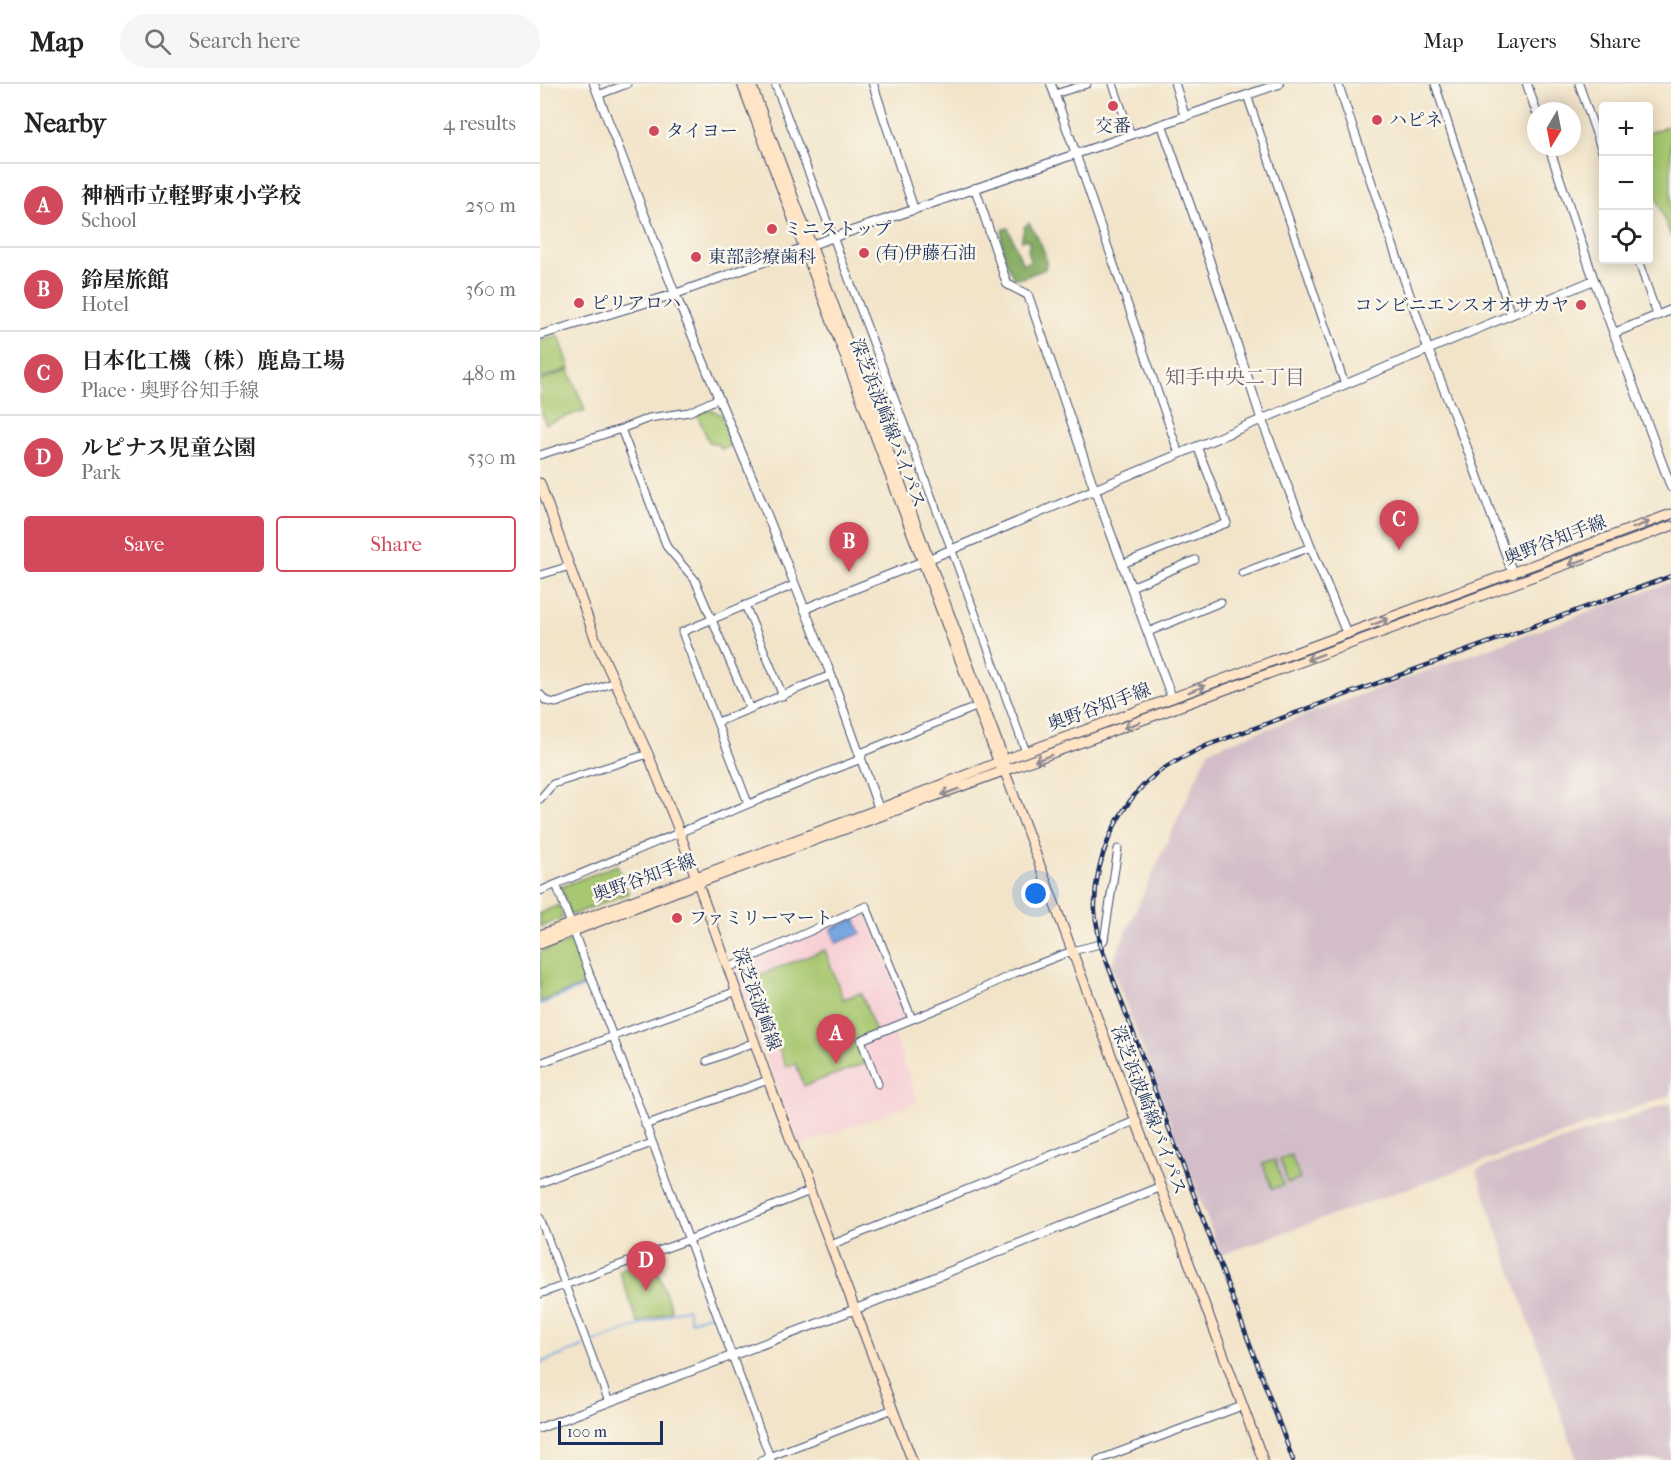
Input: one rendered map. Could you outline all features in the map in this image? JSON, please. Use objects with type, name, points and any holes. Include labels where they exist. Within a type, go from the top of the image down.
[{"type":"main road","name":"深芝浜波崎線バイパス","points":[[742,84],[807,246]]},
{"type":"main road","name":"深芝浜波崎線バイパス","points":[[750,84],[807,246],[1000,761]]},
{"type":"main road","name":"深芝浜波崎線","points":[[540,483],[596,641],[648,754],[680,833],[768,1080],[912,1460]]},
{"type":"main road","name":"奥野谷知手線","points":[[540,935],[572,927],[1000,761],[1671,514]]},
{"type":"main road","name":"奥野谷知手線","points":[[697,880],[1005,772],[1671,526]]},
{"type":"main road","name":"深芝浜波崎線バイパス","points":[[925,560],[976,707],[1005,772],[1263,1460]]},
{"type":"main road","name":"奥野谷知手線","points":[[540,944],[572,927]]},
{"type":"street","points":[[594,84],[675,294],[756,487],[831,675],[879,809]]},
{"type":"street","points":[[598,95],[627,84]]},
{"type":"street","points":[[775,84],[1026,752]]},
{"type":"street","points":[[873,84],[914,210]]},
{"type":"street","points":[[1052,84],[1179,454]]},
{"type":"street","points":[[1055,94],[1087,84]]},
{"type":"street","points":[[1113,84],[1131,135]]},
{"type":"street","points":[[1175,84],[1185,117]]},
{"type":"street","points":[[540,335],[675,294],[807,246],[1279,84]]},
{"type":"street","points":[[1338,84],[1428,349],[1513,574]]},
{"type":"street","points":[[1435,84],[1511,315]]},
{"type":"street","points":[[1527,84],[1533,102]]},
{"type":"street","points":[[1579,84],[1604,156]]},
{"type":"street","points":[[1247,95],[1345,385]]},
{"type":"street","points":[[1162,125],[1261,418],[1347,634]]},
{"type":"street","points":[[1552,156],[1594,280],[1671,487]]},
{"type":"street","points":[[975,188],[1007,284],[1028,295],[1094,488],[1172,698]]},
{"type":"street","points":[[1639,264],[1657,315]]},
{"type":"street","points":[[804,609],[1594,280]]},
{"type":"street","points":[[1614,333],[1671,310]]},
{"type":"street","points":[[540,455],[649,418],[689,412],[719,398]]},
{"type":"street","points":[[621,429],[667,547],[695,580],[750,709]]},
{"type":"street","points":[[1122,564],[1227,523],[1197,446]]},
{"type":"street","points":[[1242,573],[1311,547]]},
{"type":"street","points":[[1131,587],[1195,560]]},
{"type":"street","points":[[540,575],[570,566]]},
{"type":"street","points":[[748,803],[682,632],[794,585]]},
{"type":"street","points":[[1148,632],[1221,602]]},
{"type":"street","points":[[745,605],[783,696]]},
{"type":"street","points":[[718,722],[831,675]]},
{"type":"street","points":[[540,694],[546,701],[556,703],[615,682]]},
{"type":"street","points":[[861,759],[863,752],[976,707]]},
{"type":"street","points":[[540,799],[553,784],[648,754]]},
{"type":"street","points":[[540,891],[748,803],[861,759]]},
{"type":"street","points":[[878,1084],[861,1040],[1015,973],[1072,951],[1101,944],[1104,940],[1118,849]]},
{"type":"street","points":[[556,884],[771,1458]]},
{"type":"street","points":[[728,968],[866,906],[912,1019]]},
{"type":"street","points":[[540,1063],[737,991]]},
{"type":"street","points":[[707,1061],[755,1042]]},
{"type":"street","points":[[645,1125],[768,1080]]},
{"type":"street","points":[[831,1245],[1135,1121]]},
{"type":"street","points":[[540,1184],[652,1143]]},
{"type":"street","points":[[540,1428],[856,1309],[1160,1187]]},
{"type":"street","points":[[540,1294],[688,1240],[810,1191]]},
{"type":"street","points":[[540,1218],[609,1402]]},
{"type":"street","points":[[1098,1460],[1111,1458],[1242,1406]]},
{"type":"street","points":[[761,1460],[893,1409]]},
{"type":"shaded area","points":[[1671,582],[1671,1095],[1221,1255],[1111,965],[1209,750]]},
{"type":"shaded area","points":[[864,909],[909,1018],[891,1026],[918,1102],[799,1146],[733,969]]},
{"type":"shaded area","points":[[1671,1103],[1671,1460],[1577,1460],[1476,1170]]},
{"type":"green space","points":[[1671,125],[1671,237],[1653,188],[1653,131]]},
{"type":"green space","points":[[1029,223],[1044,251],[1045,269],[1022,278],[1014,278],[1002,248],[1003,229],[1008,228],[1023,265],[1030,261],[1028,248],[1030,243],[1026,239],[1022,241],[1024,227]]},
{"type":"green space","points":[[559,336],[570,368],[540,379],[540,341]]},
{"type":"green space","points":[[569,370],[585,410],[546,424],[540,407],[540,381]]},
{"type":"green space","points":[[711,410],[721,414],[732,445],[721,449],[718,444],[709,442],[697,414]]},
{"type":"green space","points":[[617,865],[628,893],[572,915],[561,887]]},
{"type":"green space","points":[[559,905],[563,918],[540,927],[540,913]]},
{"type":"green space","points":[[573,940],[587,984],[540,1002],[540,952]]},
{"type":"green space","points":[[825,950],[843,999],[861,993],[876,1032],[857,1039],[866,1063],[804,1086],[796,1064],[786,1067],[755,985],[761,974]]},
{"type":"green space","points":[[1291,1155],[1300,1179],[1288,1183],[1280,1159]]},
{"type":"green space","points":[[1275,1160],[1283,1185],[1272,1189],[1263,1164]]},
{"type":"green space","points":[[653,1258],[672,1311],[638,1323],[619,1270]]},
{"type":"water","points":[[855,919],[861,933],[837,943],[831,929]]},
{"type":"waterway","points":[[540,1004],[589,985]]},
{"type":"waterway","points":[[591,1343],[687,1308],[691,1321],[712,1314]]},
{"type":"waterway","points":[[540,1363],[583,1347]]},
{"type":"railway","points":[[1293,1460],[1100,944],[1095,912],[1095,893],[1098,874],[1110,836],[1129,802],[1142,787],[1168,766],[1208,745],[1671,576]]},
{"type":"place","name":"交番","points":[[1113,106]]},
{"type":"place","name":"ハピネ","points":[[1377,120]]},
{"type":"place","name":"タイヨー","points":[[654,131]]},
{"type":"place","name":"ミニストップ","points":[[772,229]]},
{"type":"place","name":"(有)伊藤石油","points":[[864,253]]},
{"type":"place","name":"東部診療歯科","points":[[696,257]]},
{"type":"place","name":"ピリアロハ","points":[[579,303]]},
{"type":"place","name":"コンビニエンスオオサカヤ","points":[[1581,305]]},
{"type":"place","name":"日本化工機（株）鹿島工場","points":[[1399,550]]},
{"type":"place","name":"鈴屋旅館","points":[[849,572]]},
{"type":"place","name":"ファミリーマート","points":[[677,918]]},
{"type":"place","name":"神栖市立軽野東小学校","points":[[836,1064]]},
{"type":"place","name":"ルピナス児童公園","points":[[646,1291]]},
{"type":"district","name":"知手中央二丁目","points":[[1235,377]]}]
